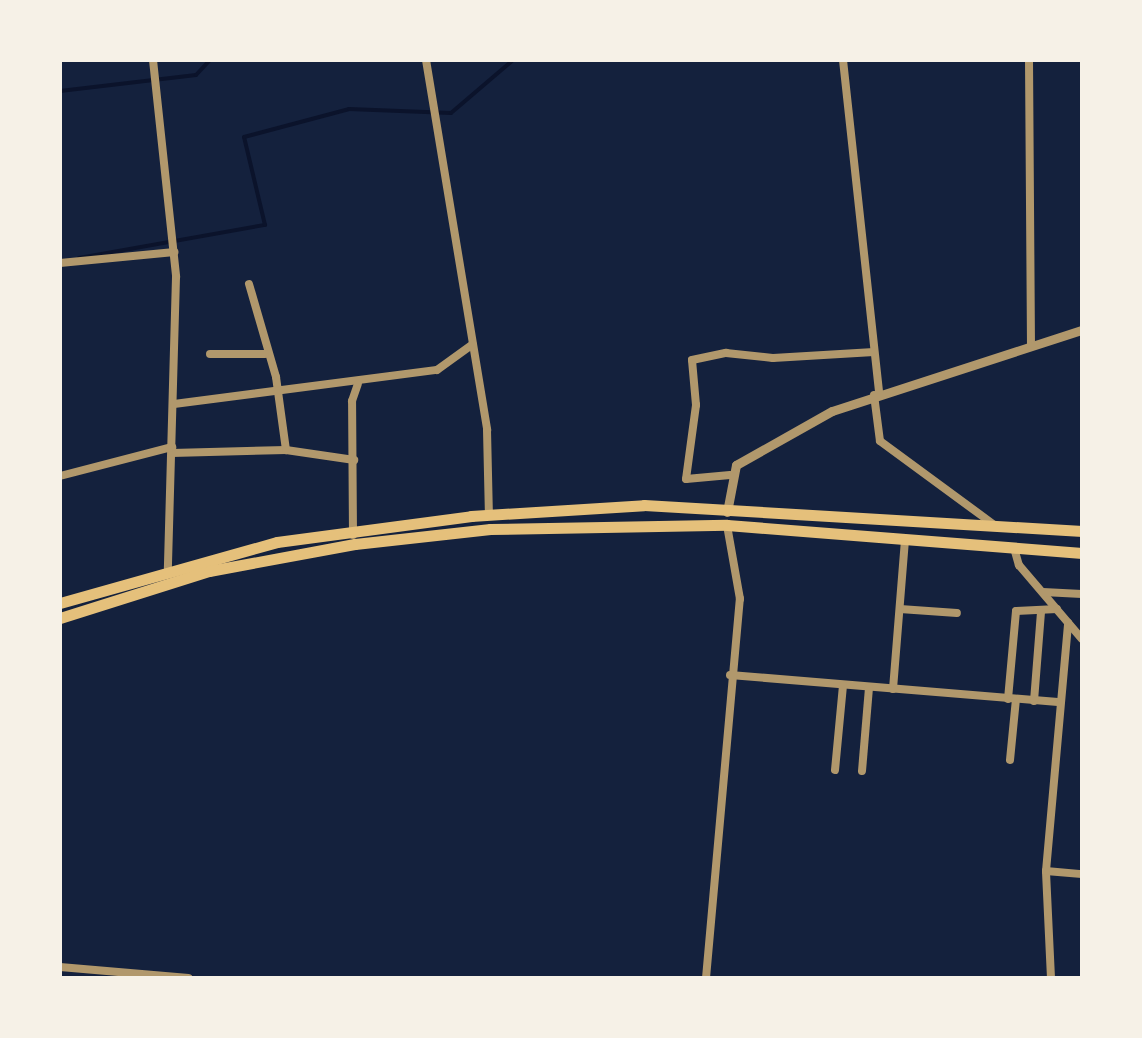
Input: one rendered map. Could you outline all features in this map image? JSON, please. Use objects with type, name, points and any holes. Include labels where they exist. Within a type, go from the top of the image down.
[{"type":"highway","points":[[60,603],[168,568],[352,530],[489,515],[644,505],[728,507],[1082,531]]},
{"type":"highway","points":[[60,618],[209,572],[356,544],[490,530],[728,525],[1082,553]]},
{"type":"street","points":[[153,60],[174,252],[168,568]]},
{"type":"street","points":[[426,60],[487,430],[490,530]]},
{"type":"street","points":[[843,60],[880,441],[993,524]]},
{"type":"street","points":[[1029,60],[1031,346]]},
{"type":"street","points":[[60,263],[174,252]]},
{"type":"street","points":[[249,284],[279,393],[286,450]]},
{"type":"street","points":[[874,352],[773,358],[726,353],[692,360],[696,406],[686,479],[730,474],[762,448],[876,394],[1082,330]]},
{"type":"street","points":[[174,404],[358,384],[445,368],[473,344]]},
{"type":"street","points":[[210,354],[266,354]]},
{"type":"street","points":[[356,544],[352,530],[352,401],[358,384]]},
{"type":"street","points":[[60,476],[172,450],[286,450],[354,460]]},
{"type":"street","points":[[706,978],[730,675],[740,599],[728,525],[730,474]]},
{"type":"street","points":[[894,689],[906,541]]},
{"type":"street","points":[[1014,548],[1043,592],[1082,639]]},
{"type":"street","points":[[1043,592],[1082,594]]},
{"type":"street","points":[[900,609],[956,613]]},
{"type":"street","points":[[1010,760],[1016,610],[1057,610]]},
{"type":"street","points":[[1034,701],[1042,612]]},
{"type":"street","points":[[1051,978],[1046,872],[1058,702],[1068,623]]},
{"type":"street","points":[[730,675],[1058,702]]},
{"type":"street","points":[[835,770],[842,685]]},
{"type":"street","points":[[862,771],[869,688]]},
{"type":"street","points":[[1046,872],[1082,874]]},
{"type":"street","points":[[60,967],[97,974],[189,978]]},
{"type":"waterway","points":[[60,91],[196,75],[210,60]]},
{"type":"waterway","points":[[79,258],[265,225],[244,137],[349,109],[451,113],[513,60]]}]
